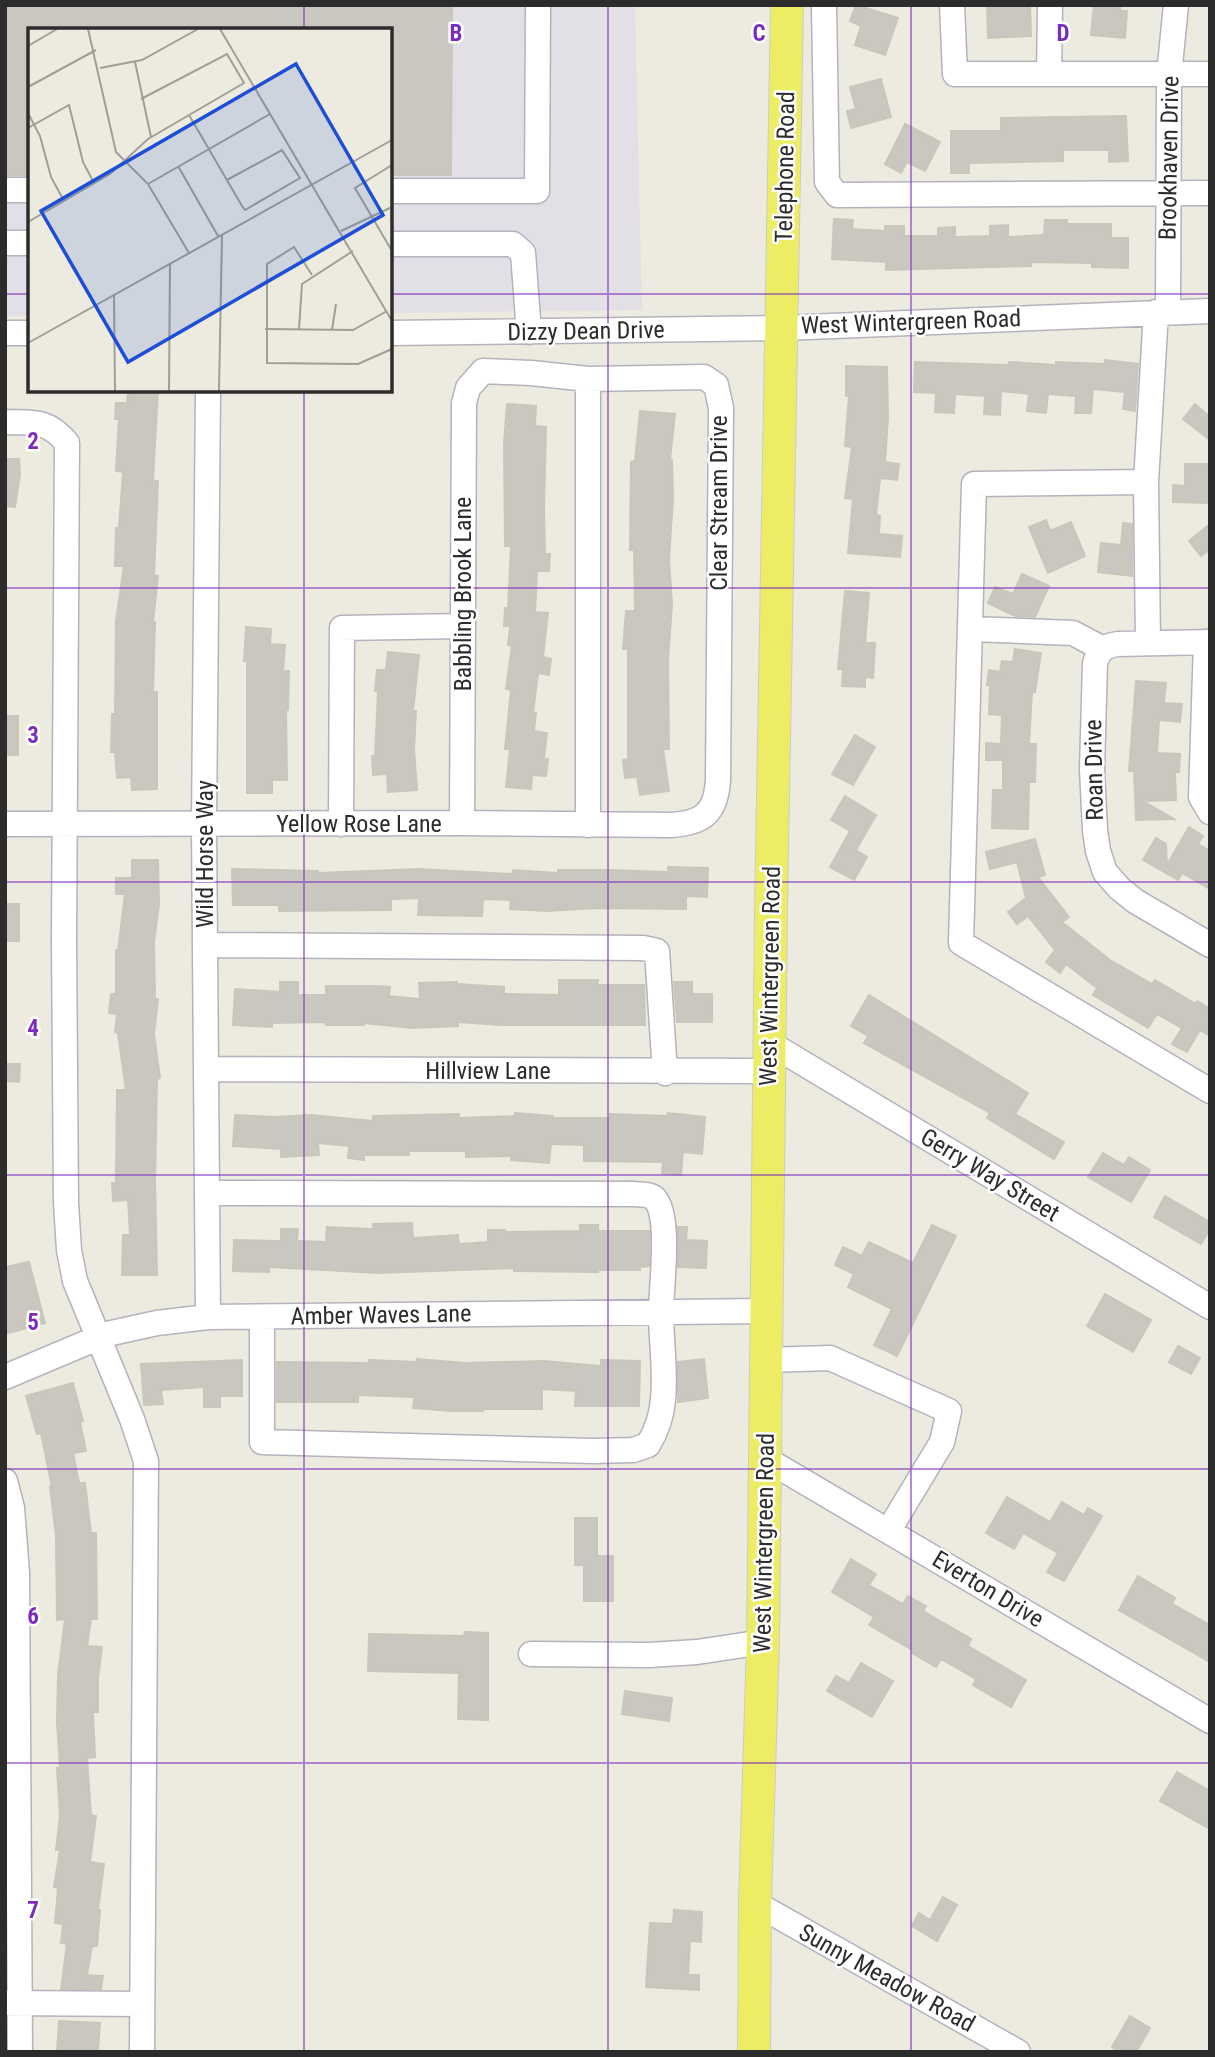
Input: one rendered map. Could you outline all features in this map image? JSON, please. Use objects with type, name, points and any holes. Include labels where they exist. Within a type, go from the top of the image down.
[{"type":"main road","name":"Telephone Road","points":[[782,328],[787,5]]},
{"type":"main road","name":"West Wintergreen Road","points":[[754,2052],[755,1903],[763,1642],[782,328]]},
{"type":"street","points":[[392,191],[537,191],[538,5]]},
{"type":"street","points":[[824,5],[827,182],[836,195],[1210,193]]},
{"type":"street","points":[[952,5],[954,74],[1210,74]]},
{"type":"street","points":[[1049,74],[1050,5]]},
{"type":"street","name":"Brookhaven Drive","points":[[1148,643],[1146,482],[1162,312],[1169,192],[1169,75],[1176,5]]},
{"type":"street","points":[[5,190],[28,190]]},
{"type":"street","points":[[5,243],[28,243]]},
{"type":"street","points":[[392,244],[513,244],[523,253],[528,332]]},
{"type":"street","name":"West Wintergreen Road","points":[[782,328],[1210,311]]},
{"type":"street","name":"Dizzy Dean Drive","points":[[392,333],[782,328]]},
{"type":"street","points":[[5,333],[28,333]]},
{"type":"street","name":"Clear Stream Drive","points":[[482,371],[588,379],[704,377],[716,386],[721,408],[718,780],[717,796],[708,813]]},
{"type":"street","name":"Babbling Brook Lane","points":[[462,823],[464,403],[468,388],[482,371]]},
{"type":"street","points":[[588,379],[588,825]]},
{"type":"street","name":"Wild Horse Way","points":[[208,392],[204,825],[208,1317]]},
{"type":"street","points":[[5,422],[36,423],[55,429],[67,443],[64,1016],[68,1238],[75,1282],[132,1419],[146,1461],[142,2052]]},
{"type":"street","points":[[1146,482],[974,484],[961,943],[1210,1091]]},
{"type":"street","points":[[341,824],[342,628],[463,626]]},
{"type":"street","points":[[970,629],[1073,633],[1103,649],[1118,644],[1208,642],[1201,797],[1210,812]]},
{"type":"street","name":"Roan Drive","points":[[1103,649],[1098,653],[1095,663],[1092,770],[1095,830],[1105,872],[1135,901],[1210,945]]},
{"type":"street","name":"Yellow Rose Lane","points":[[5,824],[691,824],[708,813]]},
{"type":"street","points":[[205,945],[643,948],[657,951],[665,1073]]},
{"type":"street","name":"Hillview Lane","points":[[207,1069],[665,1073],[770,1058]]},
{"type":"street","name":"Gerry Way Street","points":[[770,1058],[1210,1307]]},
{"type":"street","points":[[207,1193],[648,1195],[656,1200],[662,1214],[663,1398],[658,1427],[648,1445],[633,1450],[262,1441],[262,1317]]},
{"type":"street","name":"Amber Waves Lane","points":[[5,1377],[98,1338],[157,1322],[208,1317],[766,1311]]},
{"type":"street","points":[[766,1360],[830,1358],[948,1411],[942,1441],[889,1530]]},
{"type":"street","name":"Everton Drive","points":[[764,1458],[1210,1721]]},
{"type":"street","points":[[5,1481],[17,1573],[11,1637],[12,2003],[20,2052]]},
{"type":"street","points":[[531,1654],[673,1653],[763,1642]]},
{"type":"street","name":"Sunny Meadow Road","points":[[755,1903],[1018,2052]]},
{"type":"street","points":[[12,2003],[142,2004]]},
{"type":"shaded area","points":[[5,5],[635,5],[642,310],[392,313],[392,28],[28,28],[28,316],[5,316]]},
{"type":"building","points":[[5,5],[452,5],[451,175],[392,175],[392,28],[28,28],[28,175],[5,175]]},
{"type":"building","points":[[856,5],[898,18],[885,55],[855,45],[861,26],[850,21]]},
{"type":"building","points":[[987,5],[1030,5],[1031,36],[988,38]]},
{"type":"building","points":[[1094,5],[1120,5],[1120,11],[1127,11],[1125,38],[1091,35]]},
{"type":"building","points":[[881,79],[891,117],[851,128],[847,111],[856,109],[850,87]]},
{"type":"building","points":[[1126,116],[1128,161],[1109,162],[1109,150],[1063,150],[1063,161],[969,163],[969,173],[951,173],[951,131],[1001,131],[1001,118]]},
{"type":"building","points":[[905,124],[940,142],[925,171],[907,162],[901,173],[885,164]]},
{"type":"building","points":[[834,219],[853,220],[852,229],[885,231],[885,226],[904,226],[904,236],[938,236],[938,228],[955,227],[955,237],[990,236],[990,226],[1008,225],[1008,237],[1044,235],[1045,220],[1067,220],[1067,224],[1111,224],[1111,238],[1128,238],[1128,268],[1092,267],[1092,263],[1031,262],[1031,266],[886,270],[886,262],[832,259]]},
{"type":"building","points":[[1105,360],[1138,364],[1135,411],[1123,409],[1125,392],[1093,389],[1091,413],[1075,413],[1076,396],[1048,394],[1046,413],[1027,411],[1029,394],[1001,391],[1000,415],[984,414],[985,396],[955,394],[954,413],[935,412],[936,393],[914,392],[915,362],[1056,365],[1056,362],[1105,364]]},
{"type":"building","points":[[846,366],[887,367],[885,462],[899,464],[897,480],[880,478],[876,515],[880,516],[879,534],[902,536],[900,557],[848,553],[853,499],[845,498],[852,447],[845,446],[849,396],[846,396]]},
{"type":"building","points":[[128,392],[158,392],[153,481],[158,481],[154,575],[158,576],[153,622],[153,692],[157,692],[157,789],[132,790],[131,777],[117,778],[115,752],[111,752],[112,714],[115,714],[116,621],[124,566],[115,566],[116,528],[119,528],[123,472],[116,471],[119,419],[115,419],[116,403],[127,403]]},
{"type":"building","points":[[507,404],[536,406],[535,426],[546,427],[544,509],[545,554],[550,554],[549,571],[537,571],[535,612],[548,613],[543,657],[551,659],[549,675],[538,673],[533,713],[536,713],[534,731],[547,733],[544,759],[548,759],[546,776],[532,775],[531,789],[506,787],[510,749],[505,749],[511,690],[506,689],[512,646],[508,645],[510,626],[504,626],[505,608],[508,609],[511,546],[505,546],[504,443]]},
{"type":"building","points":[[1195,404],[1210,417],[1210,440],[1183,419]]},
{"type":"building","points":[[640,411],[675,414],[670,460],[673,498],[669,559],[672,604],[668,660],[669,749],[663,749],[669,791],[640,795],[637,777],[625,778],[623,760],[628,759],[628,649],[623,649],[626,611],[635,611],[634,550],[630,550],[631,462],[635,461]]},
{"type":"building","points":[[5,459],[19,459],[20,475],[15,507],[5,506]]},
{"type":"building","points":[[1185,464],[1210,464],[1210,503],[1173,502],[1173,485],[1185,486]]},
{"type":"building","points":[[1046,520],[1050,531],[1071,522],[1085,556],[1048,573],[1029,527]]},
{"type":"building","points":[[1123,523],[1132,524],[1132,576],[1098,572],[1101,543],[1121,545]]},
{"type":"building","points":[[1210,524],[1210,549],[1201,556],[1189,541]]},
{"type":"building","points":[[1022,574],[1049,586],[1035,617],[1015,616],[988,603],[995,587],[1013,594]]},
{"type":"building","points":[[845,591],[869,593],[865,643],[875,643],[873,678],[865,677],[865,687],[842,686],[843,669],[838,669]]},
{"type":"building","points":[[246,627],[271,629],[270,644],[285,645],[283,671],[289,671],[286,710],[287,780],[272,780],[272,793],[247,793],[247,661],[244,661]]},
{"type":"building","points":[[1015,649],[1041,653],[1035,692],[1032,692],[1029,744],[1036,744],[1035,782],[1029,782],[1028,829],[992,828],[993,790],[1003,790],[1003,760],[986,760],[986,743],[1001,744],[1002,715],[989,714],[990,686],[987,685],[989,670],[1000,672],[1002,661],[1013,662]]},
{"type":"building","points":[[388,652],[419,655],[413,711],[416,711],[414,749],[417,790],[388,792],[387,774],[373,775],[377,670],[386,670]]},
{"type":"building","points":[[1136,681],[1166,683],[1164,703],[1182,704],[1180,722],[1159,720],[1157,753],[1180,754],[1179,772],[1175,772],[1176,800],[1143,801],[1174,819],[1136,820],[1134,771],[1129,771]]},
{"type":"building","points":[[5,716],[18,716],[18,755],[5,755]]},
{"type":"building","points":[[855,735],[875,747],[853,785],[832,774]]},
{"type":"building","points":[[845,796],[876,815],[856,850],[867,857],[854,880],[830,867],[850,831],[831,820]]},
{"type":"building","points":[[1189,827],[1203,836],[1198,844],[1210,851],[1210,889],[1182,873],[1178,880],[1143,860],[1156,838],[1166,844],[1167,865]]},
{"type":"building","points":[[1035,839],[1045,875],[1038,877],[1069,917],[1062,922],[1110,960],[1152,984],[1155,980],[1196,1004],[1197,1001],[1210,1009],[1210,1036],[1200,1030],[1187,1052],[1172,1044],[1182,1028],[1157,1014],[1148,1028],[1093,995],[1097,988],[1066,964],[1060,973],[1046,962],[1055,950],[1028,916],[1017,924],[1008,912],[1026,898],[1017,862],[990,869],[986,852]]},
{"type":"building","points":[[132,860],[158,860],[159,904],[154,942],[155,999],[158,999],[154,1034],[160,1078],[157,1079],[155,1181],[157,1275],[122,1275],[123,1235],[130,1235],[128,1200],[113,1201],[112,1183],[116,1183],[117,1090],[126,1090],[118,1033],[115,1032],[117,1014],[109,1013],[111,994],[116,994],[116,950],[125,894],[116,894],[116,878],[132,878]]},
{"type":"building","points":[[668,867],[708,868],[707,897],[686,896],[686,909],[597,908],[548,911],[510,909],[511,900],[483,899],[482,916],[418,915],[419,898],[391,899],[391,910],[279,911],[279,905],[233,905],[232,869],[318,873],[419,869],[512,874],[513,870],[558,873],[558,870],[668,872]]},
{"type":"building","points":[[5,904],[19,904],[19,941],[5,941]]},
{"type":"building","points":[[559,980],[598,980],[597,985],[644,985],[645,1025],[501,1025],[458,1022],[458,1026],[412,1028],[364,1023],[326,1025],[326,1022],[272,1023],[272,1027],[233,1025],[235,989],[280,992],[280,982],[298,982],[298,995],[326,995],[326,986],[375,986],[390,987],[389,996],[420,999],[419,983],[457,982],[504,987],[504,994],[559,995]]},
{"type":"building","points":[[674,982],[692,982],[692,994],[712,994],[712,1022],[677,1022]]},
{"type":"building","points":[[869,995],[1028,1093],[1015,1114],[1064,1142],[1054,1159],[987,1118],[990,1113],[864,1043],[868,1036],[851,1026]]},
{"type":"building","points":[[5,1064],[20,1064],[19,1082],[5,1081]]},
{"type":"building","points":[[515,1113],[553,1118],[610,1118],[610,1114],[667,1116],[668,1113],[705,1117],[702,1154],[683,1152],[681,1175],[662,1173],[663,1162],[584,1161],[584,1145],[551,1144],[549,1163],[511,1160],[511,1156],[466,1157],[466,1151],[409,1151],[409,1155],[364,1155],[364,1160],[348,1158],[349,1146],[318,1143],[319,1155],[281,1157],[281,1149],[233,1146],[235,1115],[311,1115],[373,1121],[373,1116],[459,1114],[459,1118],[515,1116]]},
{"type":"building","points":[[1103,1153],[1124,1165],[1129,1157],[1150,1170],[1131,1202],[1088,1177]]},
{"type":"building","points":[[1165,1196],[1210,1222],[1210,1229],[1201,1244],[1154,1217]]},
{"type":"building","points":[[412,1223],[413,1238],[458,1235],[459,1244],[488,1242],[488,1230],[580,1231],[580,1225],[598,1225],[598,1231],[649,1231],[649,1266],[640,1267],[640,1270],[598,1272],[514,1271],[514,1268],[378,1273],[269,1267],[269,1272],[233,1271],[234,1240],[281,1241],[281,1229],[298,1229],[297,1241],[326,1242],[327,1227],[373,1229],[373,1224]]},
{"type":"building","points":[[932,1225],[956,1236],[897,1356],[874,1345],[892,1309],[848,1287],[854,1274],[835,1265],[843,1247],[862,1256],[869,1242],[913,1263]]},
{"type":"building","points":[[678,1227],[687,1227],[686,1240],[707,1241],[706,1268],[678,1267]]},
{"type":"building","points":[[29,1262],[45,1323],[5,1334],[5,1267]]},
{"type":"building","points":[[1105,1294],[1151,1320],[1133,1352],[1087,1326]]},
{"type":"building","points":[[1178,1346],[1200,1358],[1191,1374],[1169,1362]]},
{"type":"building","points":[[417,1359],[465,1363],[543,1361],[601,1366],[601,1360],[640,1361],[639,1406],[575,1406],[576,1391],[542,1389],[542,1409],[452,1411],[413,1408],[414,1397],[358,1395],[358,1402],[277,1402],[277,1362],[417,1362]]},
{"type":"building","points":[[704,1359],[708,1398],[678,1402],[678,1362]]},
{"type":"building","points":[[242,1360],[242,1396],[220,1396],[220,1407],[204,1407],[204,1387],[161,1390],[163,1404],[144,1405],[141,1364]]},
{"type":"building","points":[[73,1383],[83,1421],[80,1422],[86,1451],[73,1453],[79,1483],[85,1483],[91,1533],[96,1533],[97,1619],[91,1619],[87,1646],[102,1647],[98,1712],[93,1712],[95,1757],[87,1758],[91,1815],[96,1816],[90,1862],[104,1864],[97,1946],[92,1946],[87,1975],[103,1976],[101,1989],[61,1989],[67,1944],[61,1943],[63,1924],[55,1923],[58,1888],[54,1887],[60,1850],[56,1850],[60,1815],[57,1768],[60,1768],[58,1675],[65,1619],[57,1620],[56,1536],[52,1487],[41,1433],[37,1434],[26,1396]]},
{"type":"building","points":[[1007,1497],[1050,1522],[1062,1502],[1084,1515],[1088,1508],[1102,1516],[1064,1581],[1047,1572],[1058,1553],[1023,1533],[1014,1549],[986,1533]]},
{"type":"building","points":[[575,1518],[597,1518],[597,1556],[613,1556],[613,1601],[584,1601],[584,1565],[575,1565]]},
{"type":"building","points":[[851,1559],[876,1574],[869,1585],[903,1604],[908,1596],[926,1606],[923,1611],[971,1639],[968,1646],[1026,1680],[1011,1707],[973,1685],[976,1679],[941,1659],[936,1667],[912,1653],[914,1651],[869,1625],[874,1617],[832,1592]]},
{"type":"building","points":[[1138,1576],[1175,1598],[1172,1604],[1210,1625],[1210,1662],[1119,1610]]},
{"type":"building","points":[[465,1632],[488,1633],[488,1720],[458,1719],[459,1673],[368,1671],[369,1634],[464,1636]]},
{"type":"building","points":[[861,1663],[893,1681],[872,1717],[827,1691],[836,1676],[849,1683]]},
{"type":"building","points":[[625,1691],[672,1698],[669,1721],[622,1714]]},
{"type":"building","points":[[1177,1772],[1210,1791],[1210,1829],[1160,1801]]},
{"type":"building","points":[[943,1897],[957,1905],[937,1941],[912,1926],[919,1913],[930,1920]]},
{"type":"building","points":[[674,1910],[702,1912],[701,1942],[690,1941],[688,1975],[699,1975],[699,1990],[646,1987],[650,1923],[673,1924]]},
{"type":"building","points":[[1130,2016],[1150,2028],[1136,2052],[1119,2052],[1112,2047]]},
{"type":"building","points":[[59,2021],[100,2023],[98,2052],[57,2052]]}]
